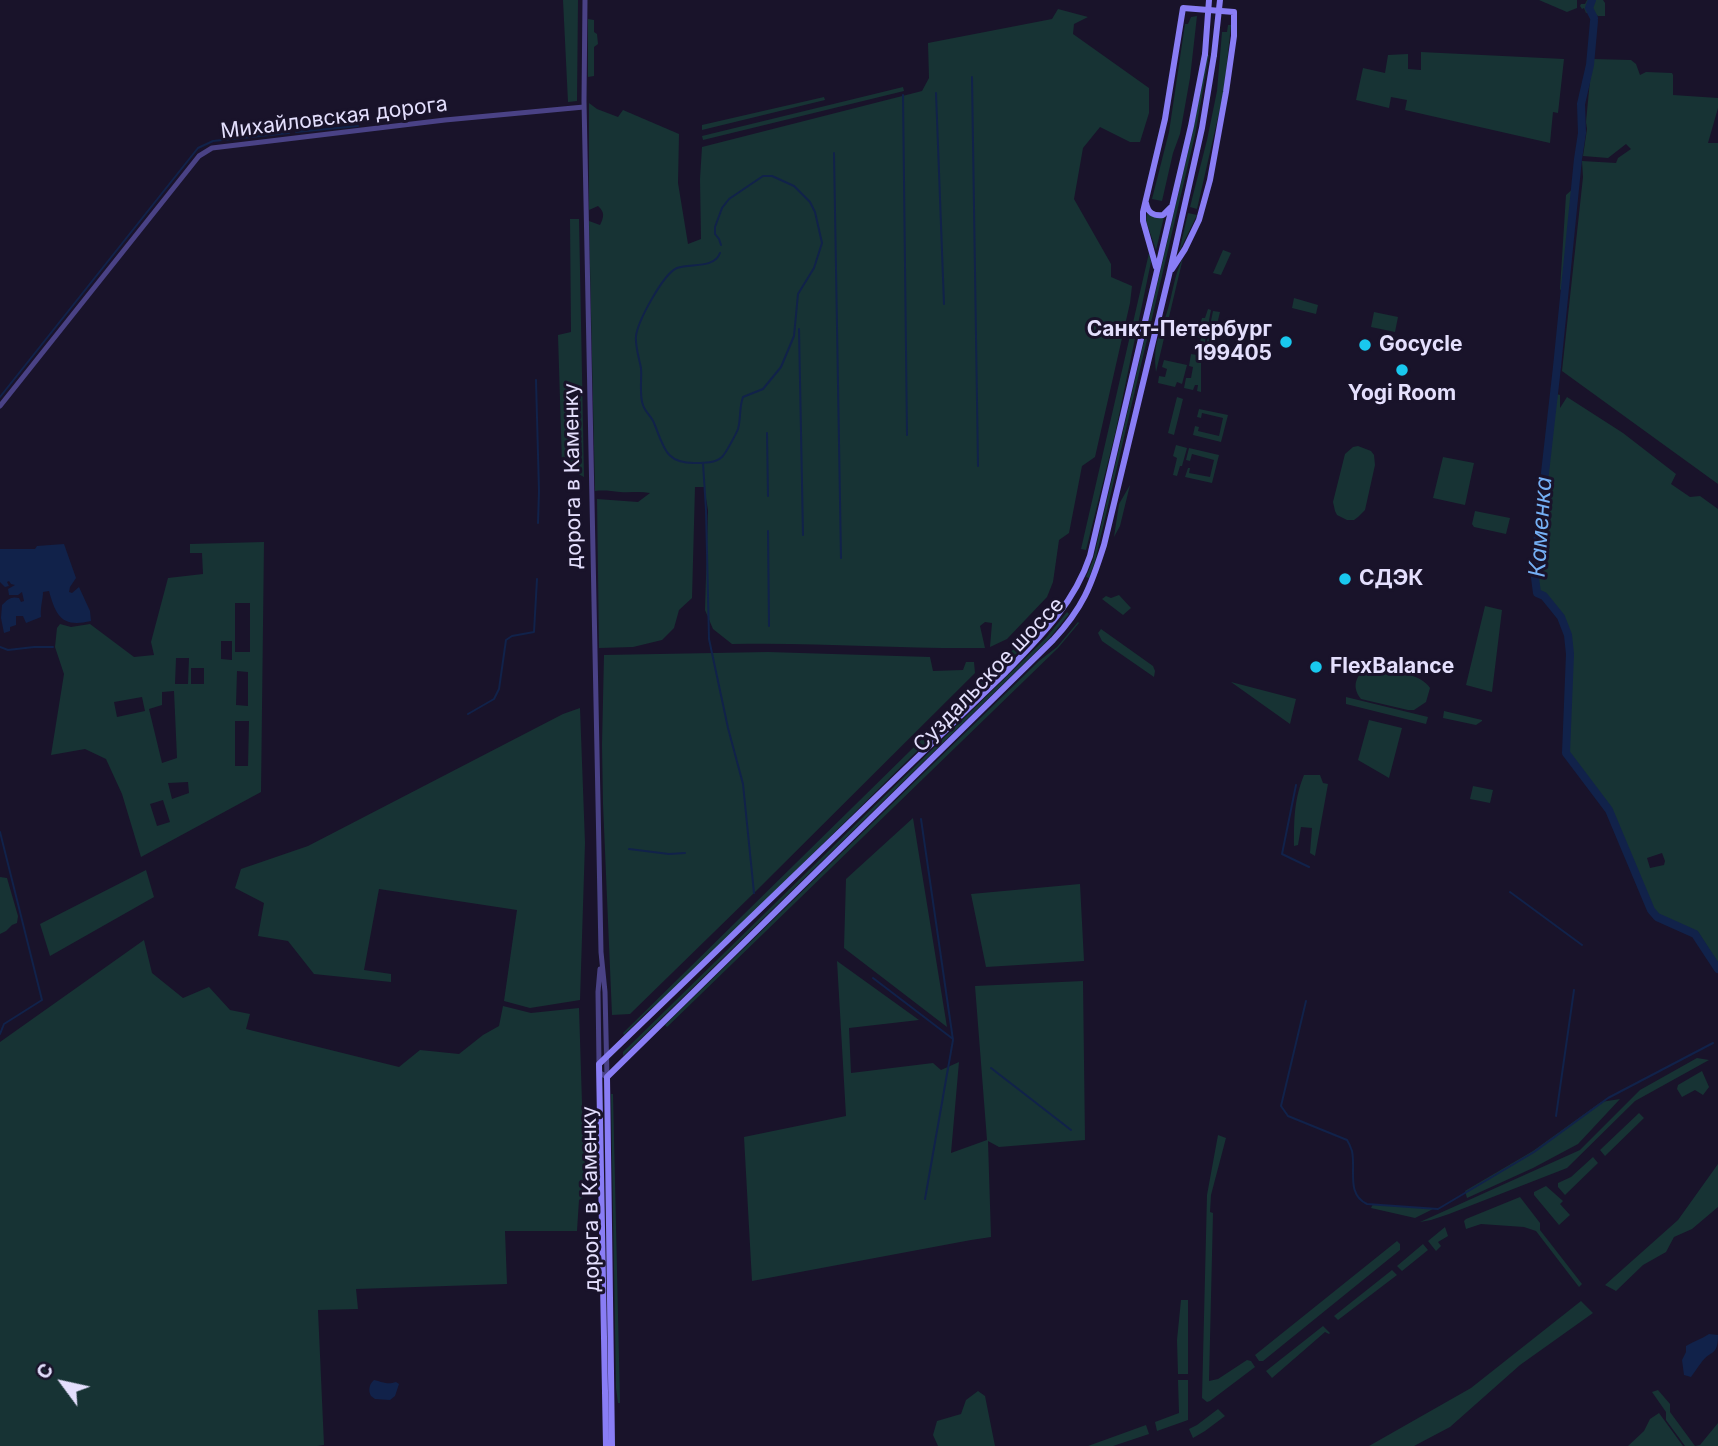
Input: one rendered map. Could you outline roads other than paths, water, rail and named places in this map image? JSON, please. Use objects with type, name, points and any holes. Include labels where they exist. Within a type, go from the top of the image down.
[{"type":"main road","name":"Суздальское шоссе","points":[[599,1065],[1006,672],[1064,608],[1080,582],[1090,556],[1191,126],[1205,54],[1209,0]]},
{"type":"main road","name":"Суздальское шоссе","points":[[603,1075],[1033,660],[1074,615],[1086,595],[1104,545],[1169,275],[1202,128],[1220,0]]},
{"type":"main road","points":[[1157,269],[1143,221],[1165,118],[1183,8],[1234,12],[1234,36],[1226,92],[1207,191],[1195,230],[1169,275]]},
{"type":"main road","points":[[1146,200],[1153,215],[1163,215],[1172,207]]},
{"type":"main road","name":"дорога в Каменку","points":[[599,1065],[603,1075],[612,1446]]},
{"type":"main road","name":"дорога в Каменку","points":[[603,1075],[606,1446]]},
{"type":"street","name":"дорога в Каменку","points":[[585,0],[584,107],[601,952],[605,992],[606,1058],[603,1075]]},
{"type":"street","name":"Михайловская дорога","points":[[0,406],[199,156],[212,148],[445,120],[584,107]]},
{"type":"street","name":"дорога в Каменку","points":[[599,1065],[598,992],[601,952]]},
{"type":"water","points":[[64,544],[76,578],[69,592],[72,593],[79,587],[90,611],[91,621],[73,623],[62,618],[54,607],[49,591],[43,592],[41,617],[26,623],[23,616],[16,616],[16,625],[4,633],[2,605],[12,598],[24,601],[22,592],[9,595],[8,589],[15,585],[9,581],[9,586],[5,587],[0,582],[0,549],[35,549],[37,546]]},
{"type":"water","points":[[1709,1334],[1718,1335],[1715,1350],[1691,1377],[1684,1375],[1682,1360],[1686,1346]]},
{"type":"water","points":[[374,1380],[399,1384],[395,1396],[390,1400],[375,1399],[371,1396],[370,1388]]},
{"type":"waterway","name":"Каменка","points":[[1592,0],[1589,8],[1594,18]]},
{"type":"waterway","name":"Каменка","points":[[1594,21],[1590,65],[1581,104],[1582,133],[1534,570],[1537,593],[1544,596],[1561,617],[1568,635],[1570,654],[1566,753],[1609,810],[1651,910],[1657,917],[1695,934],[1718,969]]},
{"type":"waterway","points":[[972,77],[978,466]]},
{"type":"waterway","points":[[936,93],[944,304]]},
{"type":"waterway","points":[[903,95],[907,435]]},
{"type":"waterway","points":[[296,132],[358,126]]},
{"type":"waterway","points":[[0,397],[198,148],[213,141],[289,133]]},
{"type":"waterway","points":[[834,153],[841,558]]},
{"type":"waterway","points":[[720,253],[713,261],[677,268],[671,272],[652,299],[636,336],[644,408],[667,452],[678,461],[686,463],[710,462],[722,457],[738,429],[743,397],[763,389],[781,367],[794,336],[798,294],[814,268],[822,243],[810,202],[794,186],[772,176],[763,176],[729,199],[722,208],[715,227],[715,234],[721,245]]},
{"type":"waterway","points":[[799,329],[803,535]]},
{"type":"waterway","points":[[536,380],[538,523]]},
{"type":"waterway","points":[[767,433],[768,496]]},
{"type":"waterway","points":[[703,463],[709,639],[743,784],[754,893]]},
{"type":"waterway","points":[[768,531],[769,626]]},
{"type":"waterway","points":[[468,714],[494,699],[499,689],[506,640],[512,636],[534,632],[537,579]]},
{"type":"waterway","points":[[0,647],[8,650],[53,647]]},
{"type":"waterway","points":[[1296,785],[1282,854],[1309,867]]},
{"type":"waterway","points":[[921,819],[953,1040],[925,1199]]},
{"type":"waterway","points":[[0,832],[42,1000],[4,1024],[0,1034]]},
{"type":"waterway","points":[[629,849],[669,854],[685,853]]},
{"type":"waterway","points":[[1510,892],[1582,945]]},
{"type":"waterway","points":[[873,978],[953,1039]]},
{"type":"waterway","points":[[1556,1116],[1574,990]]},
{"type":"waterway","points":[[1306,1001],[1281,1106],[1288,1116],[1347,1140],[1352,1151],[1354,1188],[1360,1200],[1367,1204],[1438,1209],[1534,1152],[1608,1098],[1713,1043]]},
{"type":"waterway","points":[[991,1068],[1071,1130]]},
{"type":"place","name":"Санкт-Петербург 199405","points":[[1286,342]]},
{"type":"place","name":"Gocycle","points":[[1365,345]]},
{"type":"place","name":"Yogi Room","points":[[1402,370]]},
{"type":"place","name":"СДЭК","points":[[1345,579]]},
{"type":"place","name":"FlexBalance","points":[[1316,667]]}]
